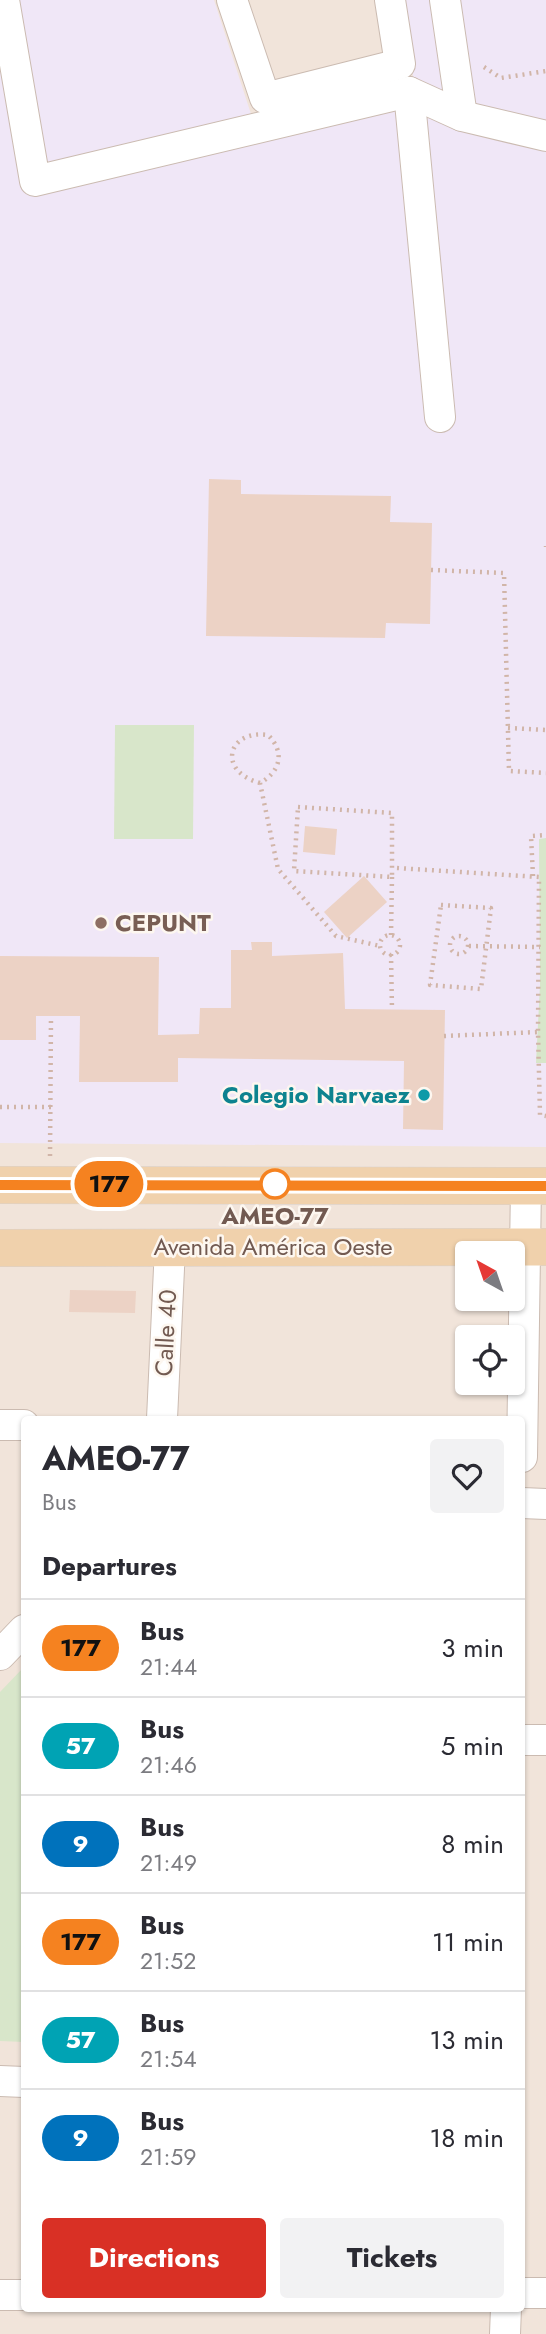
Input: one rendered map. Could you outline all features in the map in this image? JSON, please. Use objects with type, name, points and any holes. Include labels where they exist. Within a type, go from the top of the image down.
[{"type":"main road","points":[[0,1185],[536,1186]]},
{"type":"main road","name":"Avenida América Oeste","points":[[0,1248],[536,1247]]},
{"type":"street","points":[[4,0],[35,181],[409,92],[462,116],[546,136]]},
{"type":"street","points":[[232,0],[265,98],[400,64],[390,0]]},
{"type":"street","points":[[445,0],[462,116]]},
{"type":"street","points":[[409,92],[440,417]]},
{"type":"street","points":[[525,1416],[536,1247],[536,1186]]},
{"type":"street","name":"Calle 40","points":[[162,1416],[170,1247]]},
{"type":"street","points":[[0,1425],[21,1425]]},
{"type":"street","points":[[525,1503],[546,1504]]},
{"type":"street","points":[[0,1655],[21,1633]]},
{"type":"street","points":[[525,1740],[546,1740]]},
{"type":"street","points":[[0,2081],[21,2082]]},
{"type":"street","points":[[525,2293],[546,2293]]},
{"type":"street","points":[[0,2295],[21,2295]]},
{"type":"street","points":[[505,2334],[506,2312]]},
{"type":"path","points":[[478,61],[501,78],[546,71]]},
{"type":"path","points":[[431,569],[504,573],[509,771],[546,773]]},
{"type":"path","points":[[508,728],[546,730]]},
{"type":"path","points":[[248,735],[268,735],[277,746],[279,760],[272,774],[260,783],[238,773],[232,759],[235,748],[248,735]]},
{"type":"path","points":[[260,783],[278,869],[336,936],[380,946],[384,952],[391,954],[396,953],[400,942],[391,935],[385,936],[380,946]]},
{"type":"path","points":[[391,935],[392,877],[392,813],[298,807],[294,871],[392,877]]},
{"type":"path","points":[[533,877],[531,836],[546,835]]},
{"type":"path","points":[[397,868],[539,877],[540,1115],[546,1116]]},
{"type":"path","points":[[441,905],[491,908],[486,946],[481,989],[430,985],[441,905]]},
{"type":"path","points":[[460,935],[467,939],[468,946],[465,952],[458,954],[452,951],[450,944],[453,937],[460,935]]},
{"type":"path","points":[[468,946],[540,947]]},
{"type":"path","points":[[391,954],[393,1010]]},
{"type":"path","points":[[50,1185],[51,1016]]},
{"type":"path","points":[[444,1036],[538,1032]]},
{"type":"path","points":[[0,1107],[51,1107]]},
{"type":"shaded area","points":[[0,0],[546,0],[546,2334],[0,2334]]},
{"type":"shaded area","points":[[0,0],[214,0],[251,114],[413,76],[403,0],[546,0],[546,1147],[0,1143]]},
{"type":"green space","points":[[115,725],[194,725],[193,839],[114,839]]},
{"type":"green space","points":[[546,838],[546,1063],[536,1063],[540,985],[539,839]]},
{"type":"green space","points":[[21,1670],[21,2042],[0,2041],[0,1692]]},
{"type":"building","points":[[209,479],[241,480],[241,494],[391,496],[390,522],[432,523],[430,624],[386,623],[385,638],[206,636]]},
{"type":"building","points":[[305,826],[337,829],[335,855],[303,852]]},
{"type":"building","points":[[364,876],[387,902],[347,938],[324,912]]},
{"type":"building","points":[[251,942],[272,942],[272,956],[343,953],[345,1009],[445,1010],[443,1130],[403,1129],[404,1061],[178,1058],[178,1082],[79,1082],[80,1016],[36,1016],[36,1040],[0,1040],[0,956],[159,957],[158,1035],[199,1034],[200,1008],[231,1008],[231,950],[252,950]]},
{"type":"building","points":[[70,1290],[136,1291],[135,1313],[69,1312]]},
{"type":"bus line","name":"177","points":[[0,1185],[546,1186]]},
{"type":"place","name":"CEPUNT","points":[[101,923]]},
{"type":"place","name":"Colegio Narvaez","points":[[424,1095]]},
{"type":"place","name":"AMEO-77","points":[[275,1184]]}]
